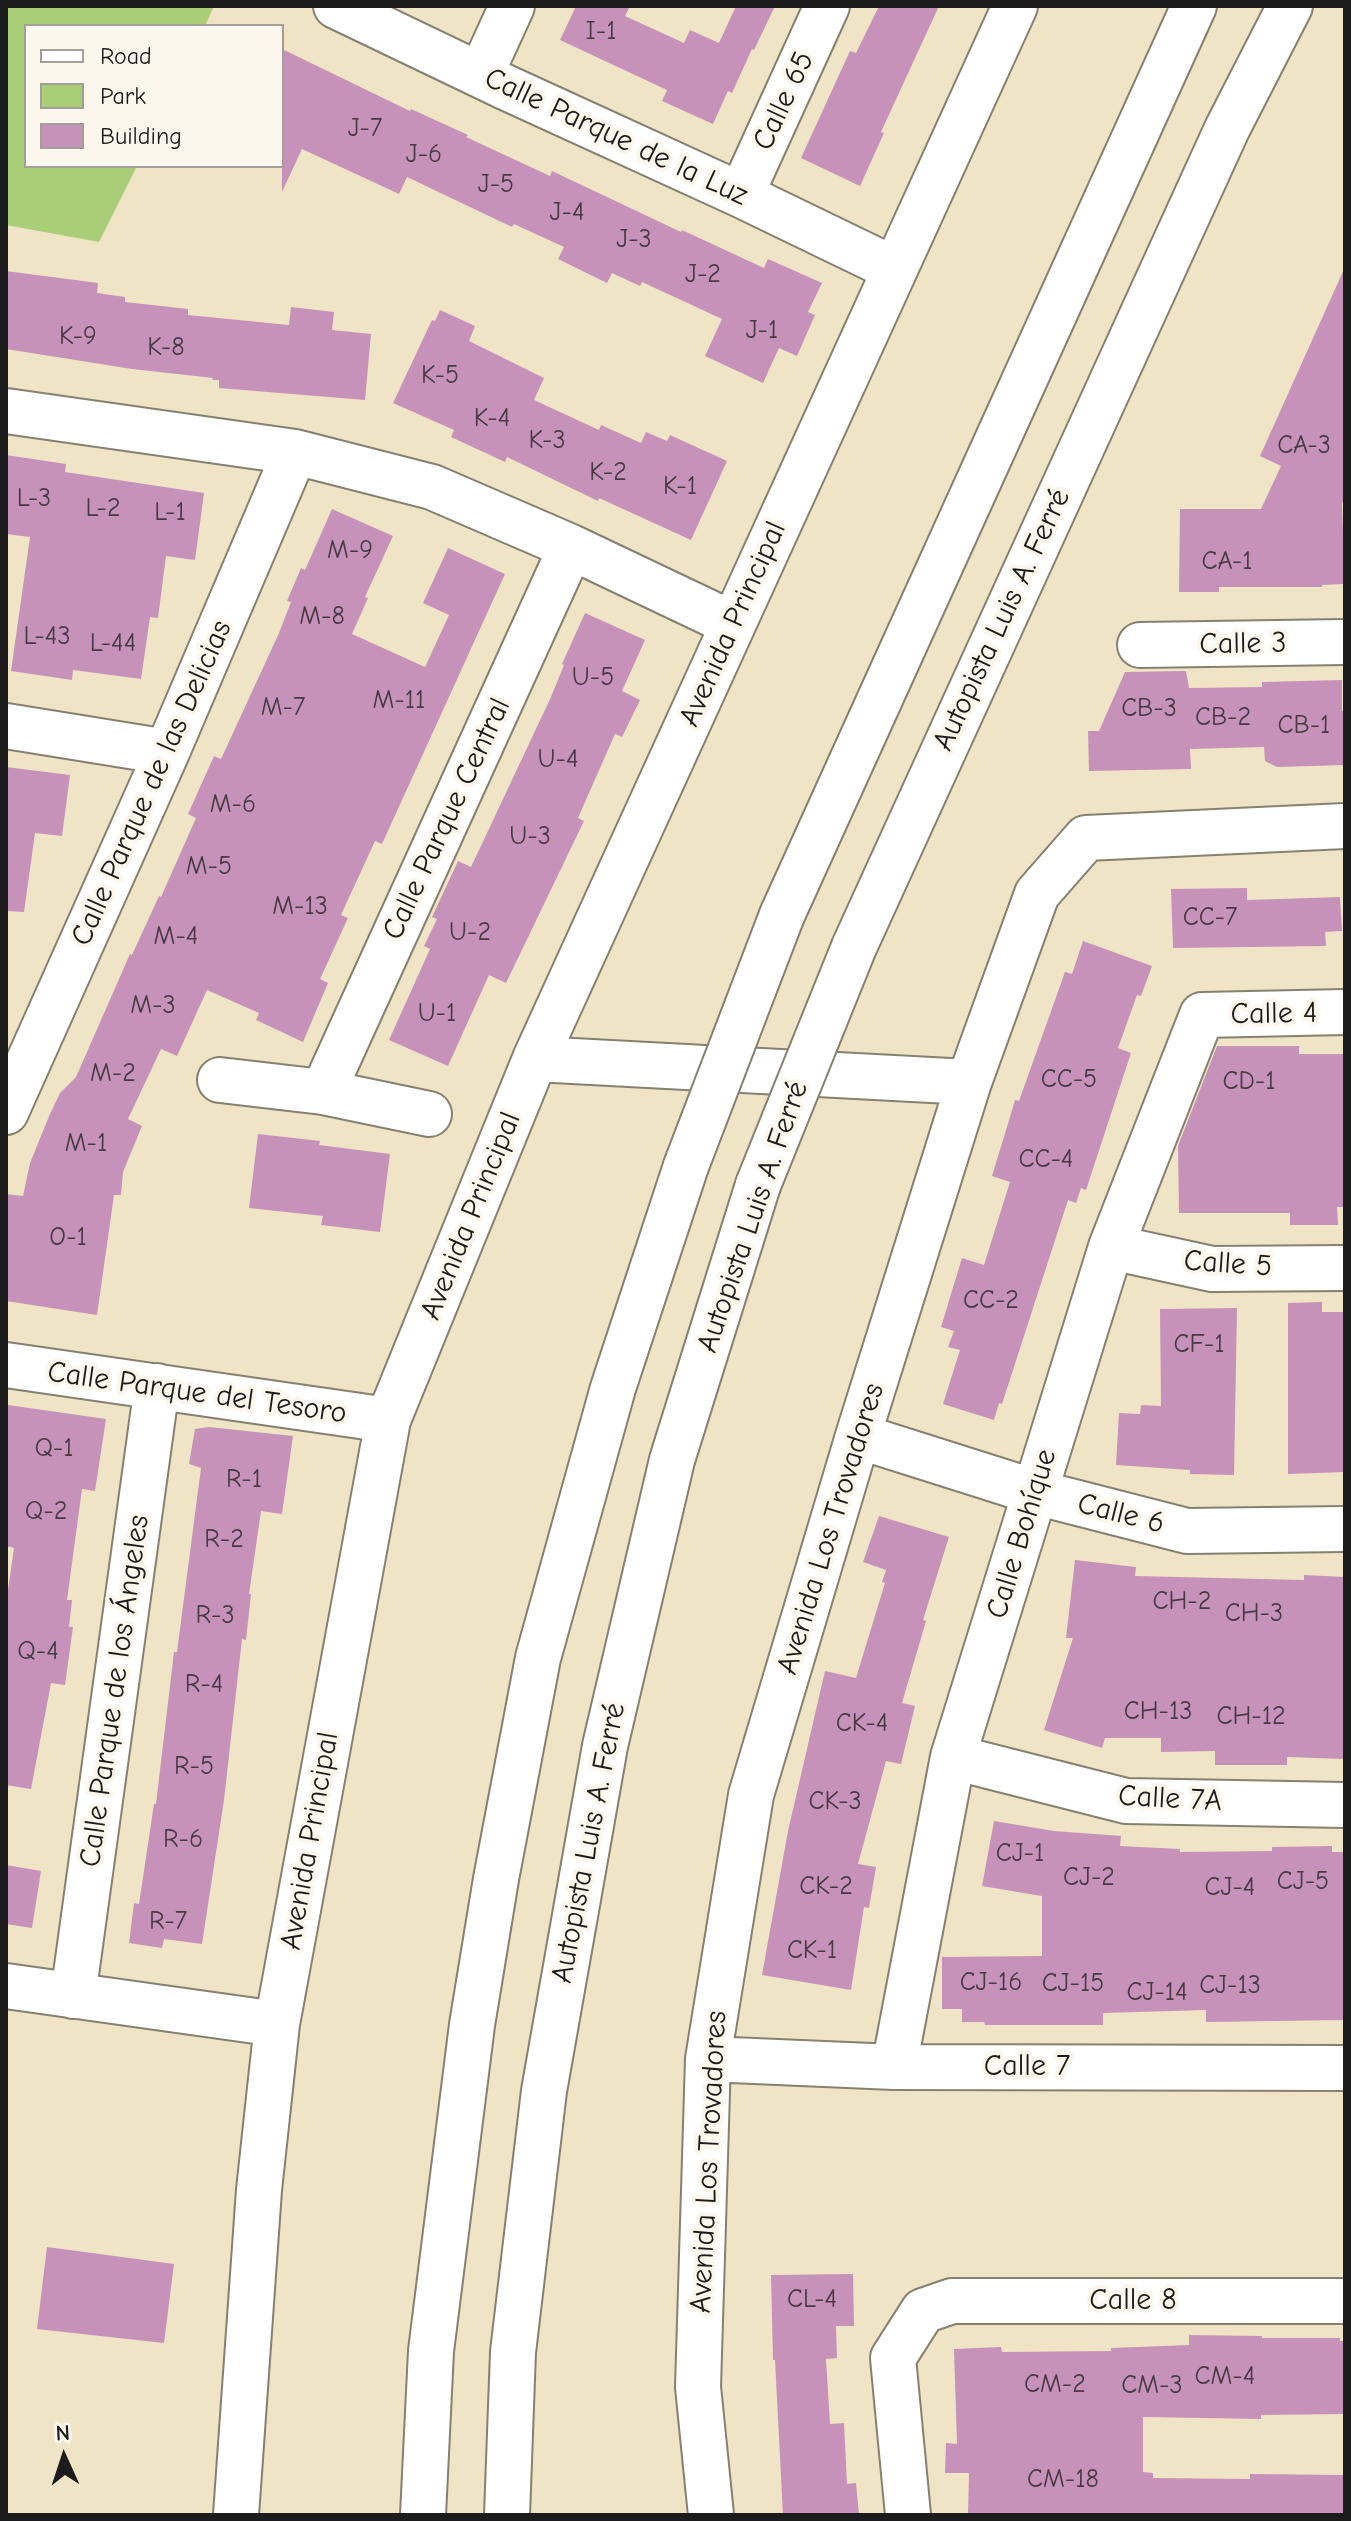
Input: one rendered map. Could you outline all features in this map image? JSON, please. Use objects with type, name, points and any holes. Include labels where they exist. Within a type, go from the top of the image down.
[{"type":"main road","name":"Calle Parque de la Luz","points":[[336,6],[894,269]]},
{"type":"main road","points":[[481,74],[512,6]]},
{"type":"main road","name":"Calle 65","points":[[741,195],[827,6]]},
{"type":"main road","name":"Avenida Principal","points":[[236,2515],[259,2190],[277,2024],[388,1420],[535,1059],[1015,6]]},
{"type":"main road","points":[[423,2515],[431,2351],[472,2025],[496,1879],[538,1658],[613,1388],[686,1166],[782,915],[1194,6]]},
{"type":"main road","name":"Autopista Luis A. Ferré","points":[[508,2505],[513,2352],[544,2091],[605,1746],[672,1460],[758,1185],[854,947],[1227,129],[1290,6]]},
{"type":"main road","points":[[6,411],[295,452],[432,487],[571,547],[733,624]]},
{"type":"main road","name":"Calle Parque de las Delicias","points":[[6,1112],[24,1030],[167,752],[295,452]]},
{"type":"main road","name":"Calle Parque Central","points":[[323,1092],[571,547]]},
{"type":"main road","name":"Calle 3","points":[[1140,645],[1345,642]]},
{"type":"main road","points":[[6,726],[167,752]]},
{"type":"main road","name":"Avenida Los Trovadores","points":[[711,2515],[698,2387],[708,2059],[751,1795],[858,1436],[969,1082],[1037,894],[1086,838],[1345,826]]},
{"type":"main road","name":"Calle 4","points":[[1202,1015],[1345,1012]]},
{"type":"main road","name":"Calle Bohíque","points":[[894,2067],[953,1757],[1111,1247],[1202,1015]]},
{"type":"main road","points":[[535,1059],[969,1082]]},
{"type":"main road","points":[[220,1080],[323,1092],[429,1114]]},
{"type":"main road","name":"Calle 5","points":[[1111,1247],[1212,1269],[1345,1268]]},
{"type":"main road","name":"Calle Parque del Tesoro","points":[[6,1365],[388,1420]]},
{"type":"main road","name":"Calle Parque de los Ángeles","points":[[73,1996],[157,1386]]},
{"type":"main road","name":"Calle 6","points":[[858,1436],[1035,1492],[1187,1531],[1345,1529]]},
{"type":"main road","name":"Calle 7A","points":[[953,1757],[1126,1801],[1345,1805]]},
{"type":"main road","points":[[6,1986],[277,2024]]},
{"type":"main road","name":"Calle 7","points":[[708,2059],[894,2067],[1345,2068]]},
{"type":"main road","name":"Calle 8","points":[[908,2515],[893,2358],[923,2311],[952,2301],[1345,2301]]},
{"type":"green space","points":[[6,6],[214,6],[206,24],[24,24],[24,168],[136,168],[99,242],[6,225]]},
{"type":"building","points":[[576,6],[630,6],[625,16],[684,43],[690,30],[719,43],[736,6],[775,6],[732,93],[728,91],[713,124],[662,101],[667,90],[560,40]]},
{"type":"building","points":[[879,6],[939,6],[881,132],[884,133],[860,186],[801,158],[850,51],[856,53]]},
{"type":"building","points":[[284,50],[550,176],[552,171],[764,268],[768,259],[822,283],[808,312],[815,315],[797,356],[779,348],[763,383],[705,356],[722,319],[642,282],[640,286],[612,273],[607,283],[558,259],[564,247],[514,224],[512,227],[407,177],[399,194],[302,149],[282,192]]},
{"type":"building","points":[[1345,267],[1345,496],[1342,504],[1345,584],[1322,587],[1219,587],[1219,592],[1179,592],[1180,509],[1261,509],[1281,466],[1260,456]]},
{"type":"building","points":[[6,271],[98,283],[97,293],[125,297],[125,302],[188,309],[188,315],[289,325],[291,307],[334,312],[332,330],[371,334],[365,400],[219,388],[219,380],[213,378],[6,349]]},
{"type":"building","points":[[440,310],[475,326],[469,341],[544,378],[534,400],[599,430],[601,425],[641,443],[646,432],[667,441],[670,435],[727,461],[691,540],[599,498],[598,501],[507,457],[505,462],[451,437],[454,430],[393,403],[432,320],[435,321]]},
{"type":"building","points":[[6,455],[66,464],[65,472],[204,493],[195,560],[166,556],[158,618],[150,617],[141,679],[73,670],[72,680],[11,671],[30,537],[6,534]]},
{"type":"building","points":[[332,509],[393,536],[352,634],[425,667],[449,615],[423,603],[448,548],[505,574],[382,844],[375,841],[341,915],[348,918],[320,979],[328,983],[303,1042],[256,1020],[259,1013],[207,990],[177,1056],[161,1049],[128,1119],[142,1126],[123,1172],[121,1195],[114,1195],[97,1315],[6,1301],[6,1194],[23,1196],[30,1163],[50,1114],[60,1093],[76,1077],[130,954],[161,897],[196,818],[188,814],[214,756],[221,759],[279,633],[291,602],[287,601],[301,568],[305,570]]},
{"type":"building","points":[[585,613],[645,640],[622,691],[640,700],[622,737],[615,734],[578,818],[584,821],[506,983],[489,975],[448,1066],[389,1040],[430,949],[424,946],[437,919],[432,917],[458,861],[471,867],[551,697]]},
{"type":"building","points":[[1186,671],[1189,688],[1262,687],[1262,682],[1342,680],[1345,765],[1277,767],[1265,761],[1264,747],[1190,749],[1191,769],[1089,771],[1088,731],[1099,731],[1125,672]]},
{"type":"building","points":[[6,767],[70,775],[62,836],[35,833],[24,912],[6,911]]},
{"type":"building","points":[[1247,888],[1247,900],[1340,897],[1342,931],[1325,932],[1326,946],[1173,948],[1171,889]]},
{"type":"building","points":[[1083,941],[1152,966],[1141,996],[1137,995],[1118,1048],[1131,1053],[1086,1190],[1081,1188],[1076,1203],[1068,1200],[1002,1404],[999,1403],[994,1420],[943,1404],[960,1350],[948,1347],[954,1331],[941,1327],[962,1258],[984,1265],[1010,1182],[992,1176],[1015,1100],[1019,1101],[1065,972],[1072,974]]},
{"type":"building","points":[[1217,1046],[1299,1046],[1299,1054],[1345,1054],[1345,1207],[1337,1207],[1338,1225],[1290,1225],[1290,1213],[1179,1213],[1178,1146]]},
{"type":"building","points":[[258,1134],[390,1154],[380,1232],[321,1225],[323,1216],[249,1208]]},
{"type":"building","points":[[1322,1302],[1322,1312],[1345,1312],[1345,1472],[1288,1474],[1288,1303]]},
{"type":"building","points":[[1237,1308],[1234,1475],[1190,1474],[1190,1470],[1116,1465],[1119,1413],[1140,1414],[1141,1405],[1161,1406],[1160,1309]]},
{"type":"building","points":[[8,1405],[106,1419],[95,1491],[82,1489],[67,1600],[72,1600],[69,1627],[73,1627],[65,1685],[51,1683],[31,1789],[6,1785],[6,1604],[14,1548],[6,1546]]},
{"type":"building","points":[[209,1427],[293,1436],[282,1514],[261,1511],[246,1640],[242,1639],[224,1800],[202,1944],[164,1939],[162,1948],[129,1943],[134,1903],[139,1904],[156,1804],[201,1468],[189,1464],[195,1429]]},
{"type":"building","points":[[879,1516],[949,1537],[923,1620],[926,1621],[902,1703],[915,1706],[901,1764],[886,1761],[858,1864],[876,1867],[869,1908],[864,1907],[851,1990],[762,1975],[788,1831],[825,1671],[856,1678],[885,1583],[882,1582],[886,1570],[863,1562]]},
{"type":"building","points":[[1075,1560],[1136,1567],[1135,1576],[1304,1580],[1304,1575],[1345,1577],[1345,1759],[1287,1757],[1287,1765],[1215,1765],[1215,1751],[1161,1752],[1161,1738],[1105,1738],[1102,1748],[1044,1730],[1073,1638],[1066,1638]]},
{"type":"building","points":[[994,1821],[1054,1831],[1121,1836],[1120,1846],[1180,1849],[1180,1852],[1272,1851],[1272,1847],[1332,1846],[1332,1852],[1345,1852],[1345,2020],[1206,2022],[1206,2010],[1103,2013],[1103,2025],[985,2025],[984,2022],[962,2022],[962,2009],[942,2009],[942,1957],[1042,1956],[1042,1896],[982,1886]]},
{"type":"building","points":[[6,1865],[41,1871],[32,1928],[6,1924]]},
{"type":"building","points":[[47,2247],[174,2264],[164,2343],[37,2329]]},
{"type":"building","points":[[853,2274],[854,2326],[836,2326],[837,2358],[826,2359],[830,2424],[844,2423],[847,2484],[856,2483],[859,2515],[783,2515],[771,2275]]},
{"type":"building","points":[[1189,2335],[1340,2338],[1340,2341],[1345,2341],[1345,2414],[1261,2415],[1261,2419],[1143,2417],[1143,2472],[1153,2473],[1153,2478],[1250,2479],[1250,2474],[1345,2475],[1345,2515],[968,2515],[969,2473],[945,2473],[946,2443],[957,2444],[954,2349],[1001,2347],[1002,2352],[1111,2351],[1111,2348],[1189,2345]]}]
